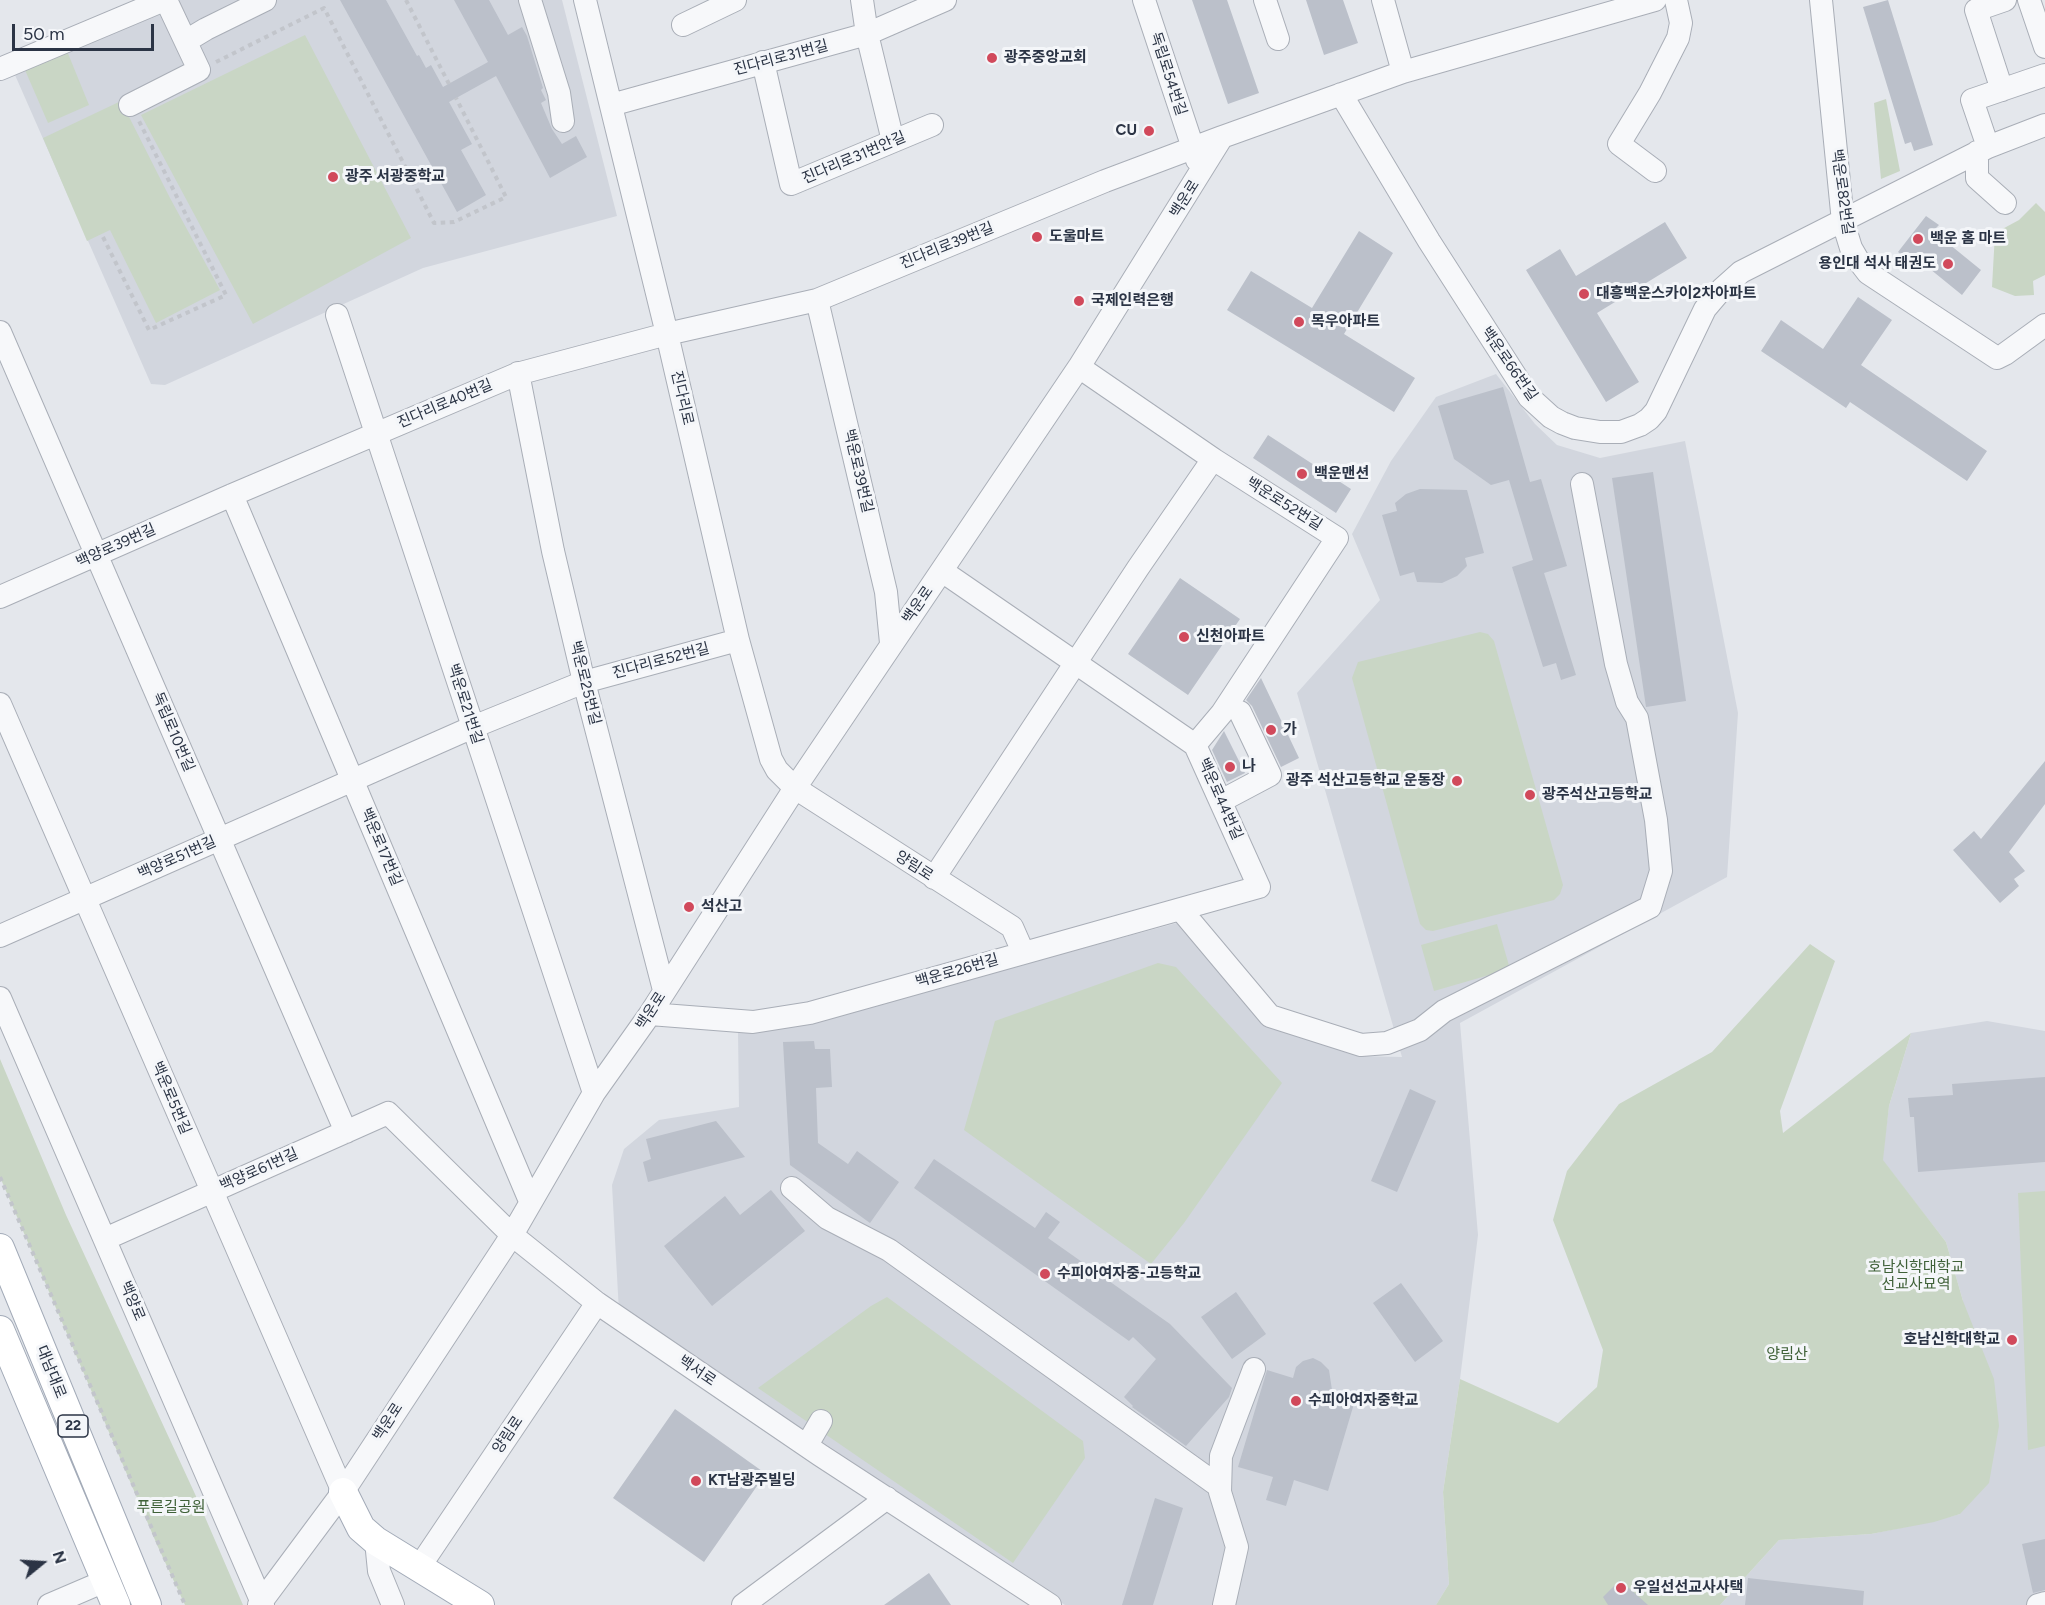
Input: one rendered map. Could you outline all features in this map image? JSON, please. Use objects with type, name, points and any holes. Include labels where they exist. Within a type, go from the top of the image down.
[{"type":"main road","name":"대남대로","points":[[0,1248],[5,1276],[149,1602]]},
{"type":"main road","name":"대남대로","points":[[0,1330],[111,1593]]},
{"type":"main road","points":[[343,1492],[361,1528],[376,1541],[480,1605]]},
{"type":"street","points":[[0,69],[165,0],[199,70],[130,105]]},
{"type":"street","points":[[186,41],[265,0]]},
{"type":"street","points":[[530,0],[559,93],[563,121]]},
{"type":"street","name":"진다리로","points":[[585,0],[667,334],[738,640],[771,759],[777,770],[795,788]]},
{"type":"street","points":[[683,25],[735,0]]},
{"type":"street","points":[[861,0],[893,141]]},
{"type":"street","name":"진다리로31번길","points":[[612,105],[867,34],[945,0]]},
{"type":"street","name":"독립로54번길","points":[[1143,0],[1201,173]]},
{"type":"street","points":[[1265,0],[1278,39]]},
{"type":"street","points":[[1383,0],[1403,72]]},
{"type":"street","points":[[1222,137],[1403,72],[1609,6],[1655,0]]},
{"type":"street","points":[[1655,171],[1619,144],[1650,93],[1678,38],[1681,22],[1676,0]]},
{"type":"street","name":"백운로82번길","points":[[1821,0],[1843,222],[1851,248],[1868,273],[1997,358],[2045,325]]},
{"type":"street","points":[[2002,90],[1976,10],[2005,0]]},
{"type":"street","points":[[2029,0],[2045,47]]},
{"type":"street","name":"진다리로31번안길","points":[[763,62],[791,184],[932,125]]},
{"type":"street","points":[[2005,202],[1977,178],[1983,150],[1972,100],[2045,75]]},
{"type":"street","name":"백운로66번길","points":[[1341,94],[1429,241],[1529,397],[1551,417],[1575,428],[1600,432],[1621,432],[1649,419],[1656,411],[1694,330],[1709,304],[1741,272],[1983,150],[2045,125]]},
{"type":"street","name":"진다리로39번길","points":[[667,334],[817,300],[1082,190],[1222,137]]},
{"type":"street","name":"백운로","points":[[257,1604],[343,1492],[512,1235],[594,1093],[650,1014],[891,643],[1079,367],[1222,137]]},
{"type":"street","name":"백운로39번길","points":[[817,300],[886,592],[891,643]]},
{"type":"street","name":"백운로21번길","points":[[337,315],[594,1093]]},
{"type":"street","name":"독립로10번길","points":[[0,332],[346,1132]]},
{"type":"street","name":"진다리로40번길","points":[[232,495],[518,373],[667,334]]},
{"type":"street","name":"백운로52번길","points":[[1079,367],[1213,459],[1336,538],[1222,713],[1196,745]]},
{"type":"street","name":"백운로25번길","points":[[518,373],[553,551],[584,682],[664,990]]},
{"type":"street","points":[[934,878],[1138,568],[1213,459]]},
{"type":"street","points":[[1180,910],[1270,1016],[1361,1045],[1387,1044],[1420,1030],[1444,1011],[1650,907],[1661,871],[1656,820],[1637,718],[1627,702],[1616,664],[1582,484]]},
{"type":"street","name":"백양로39번길","points":[[0,597],[232,495]]},
{"type":"street","name":"백운로17번길","points":[[232,495],[530,1201]]},
{"type":"street","name":"백운로44번길","points":[[942,571],[1196,745],[1259,887]]},
{"type":"street","name":"진다리로52번길","points":[[353,780],[473,727],[584,682],[738,640]]},
{"type":"street","name":"백운로5번길","points":[[0,704],[343,1492]]},
{"type":"street","points":[[1221,801],[1270,775],[1240,712]]},
{"type":"street","name":"백양로51번길","points":[[0,936],[353,780]]},
{"type":"street","name":"양림로","points":[[795,788],[1012,927],[1023,952]]},
{"type":"street","name":"백운로26번길","points":[[650,1014],[753,1022],[810,1013],[1259,887]]},
{"type":"street","name":"백양로","points":[[0,998],[105,1239],[257,1604]]},
{"type":"street","name":"백양로61번길","points":[[105,1239],[388,1113],[512,1235]]},
{"type":"street","points":[[792,1188],[827,1218],[889,1250],[1220,1487]]},
{"type":"street","name":"백서로","points":[[512,1235],[597,1303],[1050,1605]]},
{"type":"street","name":"양림로","points":[[420,1566],[597,1303]]},
{"type":"street","points":[[1224,1605],[1237,1547],[1220,1492],[1221,1456],[1254,1369]]},
{"type":"street","points":[[807,1445],[821,1420]]},
{"type":"street","points":[[743,1605],[887,1498]]},
{"type":"street","points":[[376,1541],[379,1571],[393,1605]]},
{"type":"street","points":[[49,1605],[111,1593]]},
{"type":"street","points":[[2038,1605],[2045,1603]]},
{"type":"path","points":[[406,0],[449,84]]},
{"type":"path","points":[[199,70],[324,8],[434,223],[454,222],[506,197],[456,98]]},
{"type":"path","points":[[104,237],[149,330],[226,295],[130,105]]},
{"type":"path","points":[[0,1177],[184,1605]]},
{"type":"shaded area","name":"광주 서광중학교","points":[[180,0],[562,0],[617,216],[423,268],[165,385],[151,384],[15,75]]},
{"type":"shaded area","name":"수피아여자중-고등학교","points":[[1496,374],[1535,424],[1557,445],[1600,458],[1685,441],[1738,713],[1727,877],[1460,1023],[1478,1235],[1443,1492],[1449,1584],[1436,1605],[1065,1605],[824,1443],[619,1312],[612,1185],[624,1149],[659,1120],[739,1107],[738,1032],[812,1021],[1177,923],[1264,1025],[1358,1056],[1402,1057],[1297,693],[1380,600],[1352,534],[1391,461],[1436,397]]},
{"type":"shaded area","name":"호남신학대학교","points":[[1987,1021],[2045,1031],[2045,1605],[1720,1605],[1779,1540],[1871,1534],[1960,1514],[1963,1301],[1946,1242],[1882,1160],[1889,1106],[1911,1033]]},
{"type":"green space","points":[[305,35],[411,238],[253,324],[141,115]]},
{"type":"green space","points":[[67,51],[89,105],[48,123],[25,70]]},
{"type":"green space","points":[[1886,99],[1900,171],[1881,179],[1874,103]]},
{"type":"green space","points":[[121,101],[220,290],[156,323],[110,230],[87,241],[43,138]]},
{"type":"green space","points":[[2036,203],[2045,212],[2045,275],[2033,281],[2034,295],[2015,296],[1992,287],[1995,233],[2019,220]]},
{"type":"green space","name":"광주 석산고등학교 운동장","points":[[1480,632],[1488,634],[1494,641],[1563,885],[1560,894],[1554,900],[1433,931],[1426,930],[1420,924],[1352,678],[1358,662]]},
{"type":"green space","points":[[1497,924],[1510,969],[1434,991],[1421,945]]},
{"type":"green space","name":"양림산","points":[[1810,944],[1835,961],[1780,1111],[1783,1133],[1911,1033],[1889,1106],[1883,1160],[1946,1242],[1963,1301],[1994,1379],[1999,1426],[1989,1483],[1960,1514],[1934,1522],[1871,1534],[1779,1540],[1720,1605],[1436,1605],[1449,1584],[1443,1492],[1460,1379],[1558,1423],[1597,1387],[1603,1350],[1553,1220],[1567,1171],[1619,1104],[1712,1052]]},
{"type":"green space","points":[[1158,963],[1176,967],[1282,1083],[1184,1223],[1151,1264],[964,1130],[995,1021]]},
{"type":"green space","name":"푸른길공원","points":[[0,1059],[66,1215],[195,1494],[243,1605],[185,1605],[158,1547],[0,1177]]},
{"type":"green space","points":[[2045,1191],[2045,1446],[2028,1450],[2018,1193]]},
{"type":"green space","points":[[887,1297],[1083,1441],[1085,1458],[1013,1563],[758,1388],[871,1306]]},
{"type":"building","points":[[340,0],[386,0],[417,56],[419,55],[426,68],[431,65],[443,87],[488,62],[454,0],[489,0],[508,35],[522,27],[527,36],[543,88],[541,90],[546,100],[541,103],[552,129],[562,144],[576,136],[587,157],[550,178],[496,76],[449,102],[472,144],[461,150],[486,195],[457,212]]},
{"type":"building","points":[[1192,0],[1227,0],[1259,93],[1228,104]]},
{"type":"building","points":[[1306,0],[1343,0],[1358,43],[1324,55]]},
{"type":"building","points":[[1888,0],[1933,145],[1914,151],[1911,142],[1905,144],[1863,7]]},
{"type":"building","name":"용인대 석사 태권도","points":[[1926,216],[1939,225],[1933,231],[1981,270],[1962,295],[1914,256],[1909,261],[1898,252]]},
{"type":"building","name":"대흥백운스카이2차아파트","points":[[1665,222],[1687,258],[1597,313],[1639,382],[1606,402],[1526,270],[1560,249],[1576,276]]},
{"type":"building","name":"목우아파트","points":[[1359,231],[1393,253],[1344,334],[1415,378],[1394,412],[1227,310],[1251,271],[1312,308]]},
{"type":"building","points":[[1858,297],[1892,320],[1861,365],[1987,451],[1967,481],[1850,402],[1846,408],[1761,351],[1781,320],[1823,349]]},
{"type":"building","points":[[1503,387],[1530,482],[1541,479],[1567,566],[1544,573],[1576,675],[1561,680],[1556,663],[1543,667],[1512,567],[1533,560],[1509,480],[1491,485],[1454,459],[1438,406]]},
{"type":"building","name":"백운맨션","points":[[1268,435],[1351,489],[1336,513],[1253,458]]},
{"type":"building","points":[[1653,472],[1686,701],[1646,707],[1612,478]]},
{"type":"building","points":[[1420,489],[1467,490],[1484,553],[1465,558],[1467,566],[1457,576],[1442,583],[1417,582],[1414,572],[1400,576],[1382,515],[1397,511],[1395,503],[1406,494]]},
{"type":"building","name":"신천아파트","points":[[1180,578],[1240,619],[1188,695],[1128,654]]},
{"type":"building","name":"가","points":[[1261,678],[1299,758],[1281,767],[1252,706],[1246,700]]},
{"type":"building","name":"나","points":[[1224,731],[1245,773],[1227,782],[1212,750]]},
{"type":"building","points":[[2045,761],[2045,804],[2009,852],[2025,871],[2014,879],[2019,886],[2000,903],[1953,850],[1974,831],[1981,839]]},
{"type":"building","points":[[814,1041],[815,1049],[830,1049],[832,1087],[816,1088],[818,1143],[848,1164],[857,1151],[899,1182],[870,1223],[790,1165],[783,1042]]},
{"type":"building","points":[[2045,1077],[2045,1162],[1918,1172],[1914,1117],[1910,1117],[1908,1098],[1953,1095],[1952,1084]]},
{"type":"building","points":[[1410,1089],[1436,1101],[1397,1192],[1371,1181]]},
{"type":"building","points":[[716,1121],[745,1157],[648,1182],[643,1162],[651,1159],[646,1139]]},
{"type":"building","points":[[934,1159],[1035,1228],[1046,1212],[1060,1222],[1048,1238],[1170,1324],[1232,1388],[1229,1397],[1186,1446],[1132,1407],[1124,1397],[1156,1359],[1133,1337],[1129,1341],[914,1188]]},
{"type":"building","points":[[771,1190],[805,1231],[712,1306],[664,1246],[725,1196],[740,1215]]},
{"type":"building","points":[[1401,1283],[1443,1341],[1415,1362],[1373,1303]]},
{"type":"building","points":[[1236,1292],[1266,1334],[1232,1359],[1201,1317]]},
{"type":"building","points":[[1313,1358],[1329,1370],[1332,1390],[1356,1397],[1328,1491],[1294,1480],[1286,1506],[1266,1500],[1273,1477],[1238,1467],[1267,1370],[1293,1378],[1296,1367],[1303,1361]]},
{"type":"building","name":"KT남광주빌딩","points":[[675,1409],[769,1476],[760,1488],[757,1486],[704,1562],[613,1498]]},
{"type":"building","points":[[1155,1498],[1183,1508],[1153,1605],[1122,1605]]},
{"type":"building","points":[[2045,1539],[2045,1590],[2033,1593],[2022,1544]]},
{"type":"building","points":[[929,1573],[951,1605],[884,1605]]},
{"type":"building","points":[[1748,1578],[1864,1591],[1863,1605],[1745,1605]]},
{"type":"building","name":"우일선선교사사택","points":[[1620,1580],[1648,1605],[1608,1605],[1603,1597]]},
{"type":"place","name":"광주중앙교회","points":[[992,58]]},
{"type":"place","name":"CU","points":[[1149,131]]},
{"type":"place","name":"광주 서광중학교","points":[[333,177]]},
{"type":"place","name":"도울마트","points":[[1037,237]]},
{"type":"place","name":"백운 홈 마트","points":[[1918,239]]},
{"type":"place","name":"용인대 석사 태권도","points":[[1948,264]]},
{"type":"place","name":"대흥백운스카이2차아파트","points":[[1584,294]]},
{"type":"place","name":"국제인력은행","points":[[1079,301]]},
{"type":"place","name":"목우아파트","points":[[1299,322]]},
{"type":"place","name":"백운맨션","points":[[1302,474]]},
{"type":"place","name":"신천아파트","points":[[1184,637]]},
{"type":"place","name":"가","points":[[1271,730]]},
{"type":"place","name":"나","points":[[1230,767]]},
{"type":"place","name":"광주 석산고등학교 운동장","points":[[1457,781]]},
{"type":"place","name":"광주석산고등학교","points":[[1530,795]]},
{"type":"place","name":"석산고","points":[[689,907]]},
{"type":"place","name":"수피아여자중-고등학교","points":[[1045,1274]]},
{"type":"place","name":"호남신학대학교","points":[[2012,1340]]},
{"type":"place","name":"수피아여자중학교","points":[[1296,1401]]},
{"type":"place","name":"KT남광주빌딩","points":[[696,1481]]},
{"type":"place","name":"우일선선교사사택","points":[[1621,1588]]},
{"type":"park label","name":"호남신학대학교 선교사묘역","points":[[1916,1276]]}]
